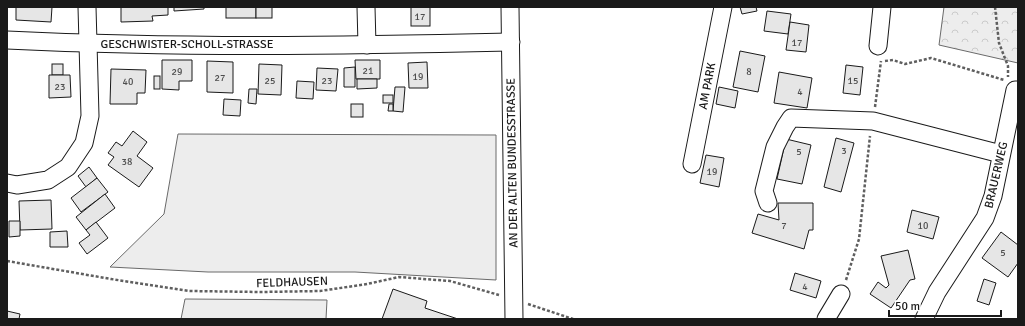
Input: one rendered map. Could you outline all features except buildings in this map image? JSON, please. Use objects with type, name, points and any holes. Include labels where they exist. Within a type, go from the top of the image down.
[{"type":"street","points":[[7,183],[17,185],[48,180],[68,167],[84,144],[90,116],[87,7]]},
{"type":"street","points":[[366,7],[367,45]]},
{"type":"street","name":"AN DER ALTEN BUNDESSTRASSE","points":[[510,7],[514,319]]},
{"type":"street","name":"AM PARK","points":[[692,164],[723,7]]},
{"type":"street","points":[[880,54],[882,7]]},
{"type":"street","name":"GESCHWISTER-SCHOLL-STRASSE","points":[[7,40],[89,44],[367,45],[511,42]]},
{"type":"street","name":"BRAUERWEG","points":[[924,319],[937,292],[985,218],[993,196],[1015,90],[1018,90]]},
{"type":"street","points":[[768,203],[764,191],[775,147],[791,118],[873,121],[1001,154]]},
{"type":"street","points":[[826,319],[841,294]]},
{"type":"path","points":[[841,294],[859,239],[880,54],[905,64],[931,58],[1008,81],[1008,66],[999,43],[998,23],[995,7]]},
{"type":"path","name":"FELDHAUSEN","points":[[7,261],[189,291],[320,291],[367,284],[399,277],[450,281],[514,299],[573,319]]},
{"type":"shaded area","points":[[178,134],[496,135],[496,280],[355,272],[208,272],[110,267],[164,214]]},
{"type":"shaded area","points":[[185,299],[327,300],[326,319],[181,319]]},
{"type":"green space","points":[[944,7],[1018,7],[1018,63],[939,45]]}]
